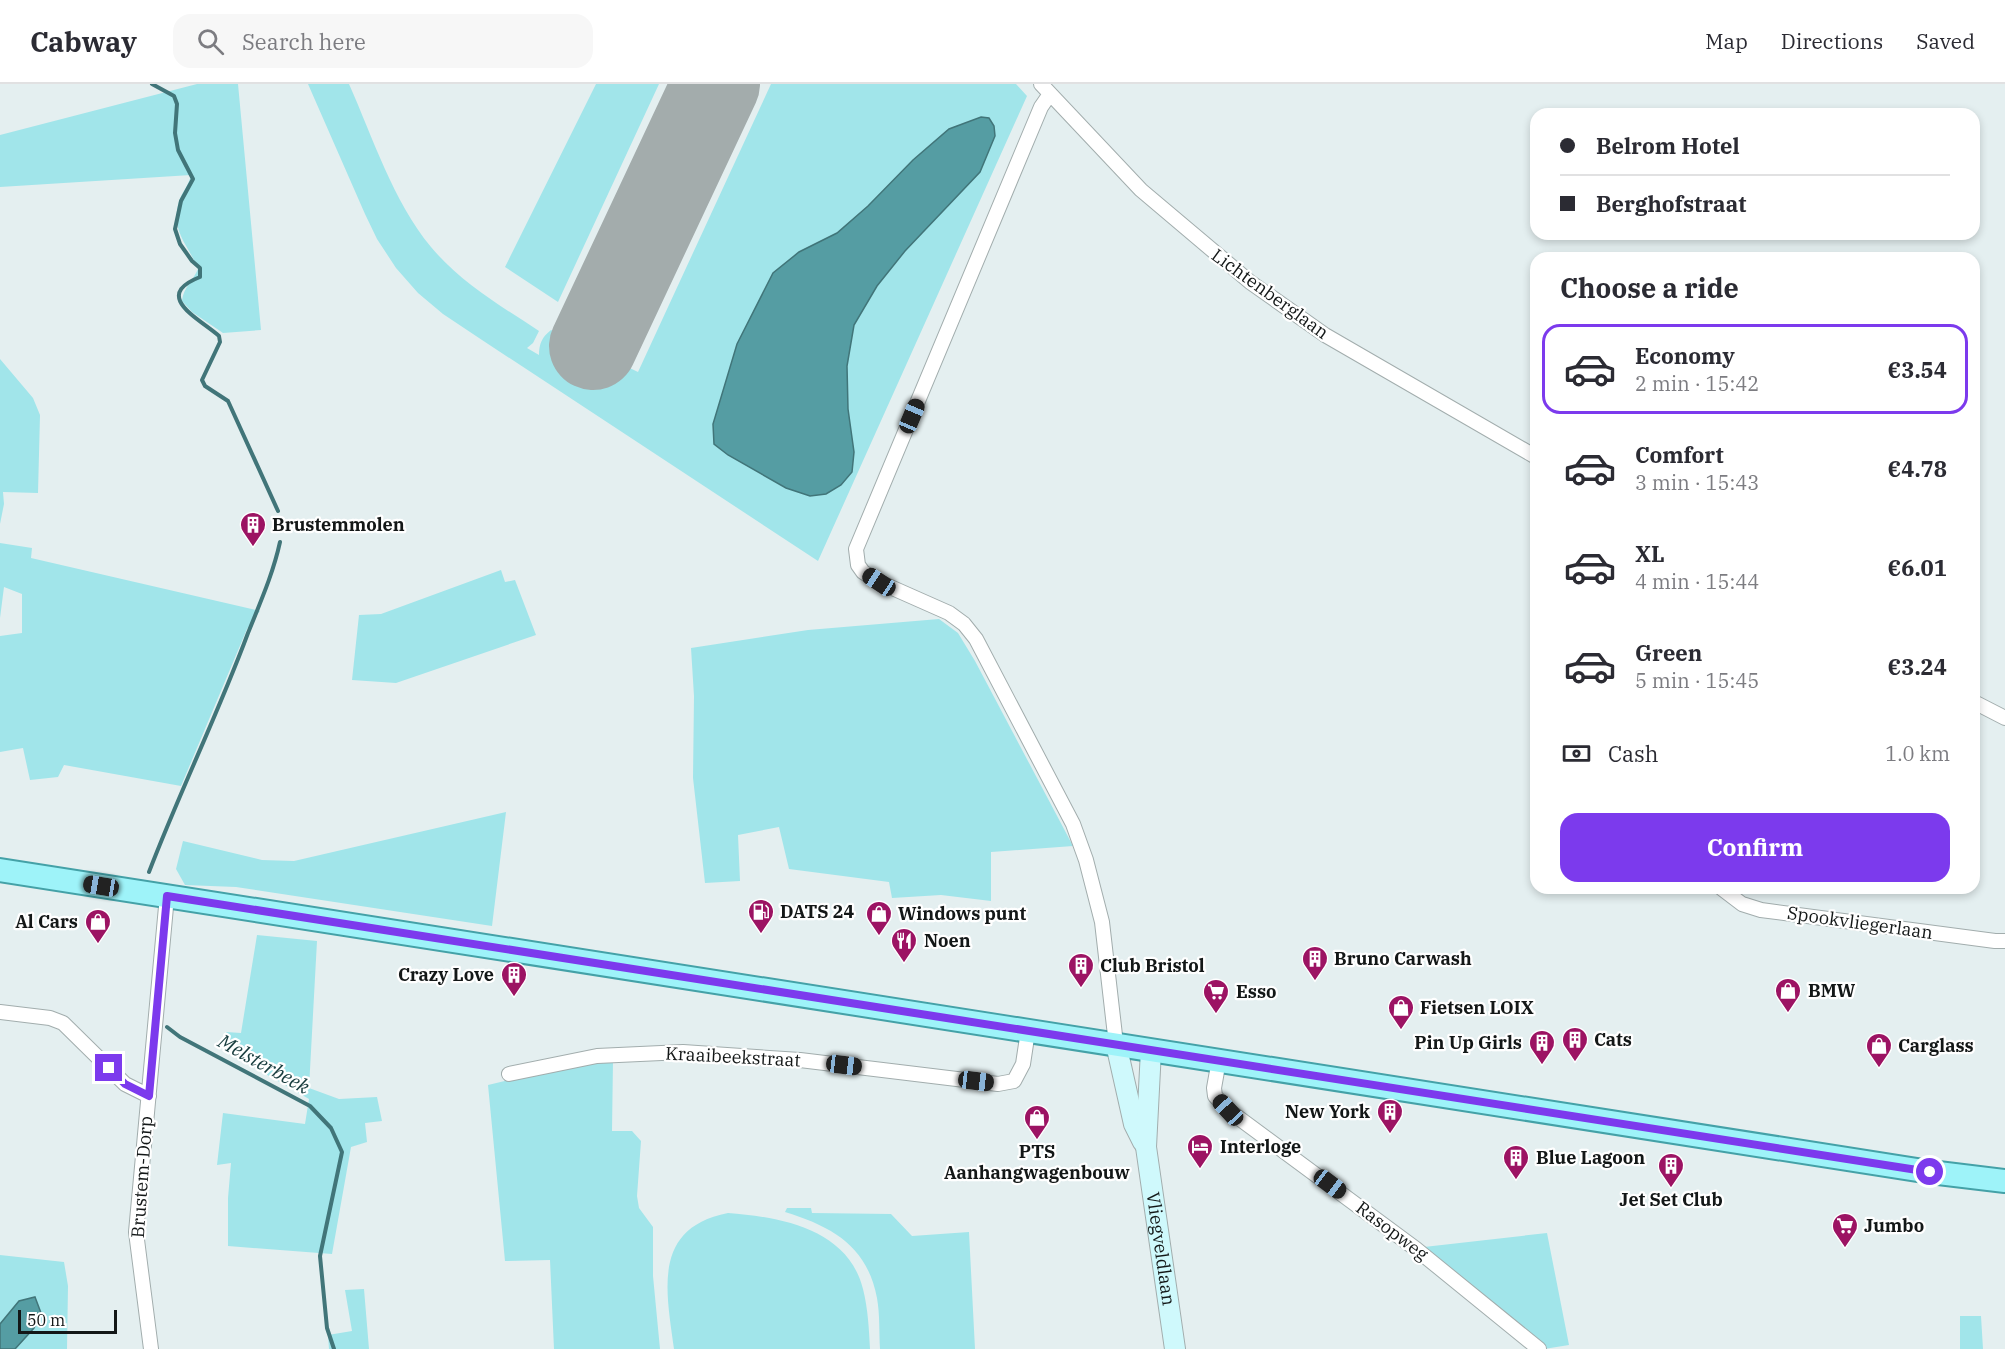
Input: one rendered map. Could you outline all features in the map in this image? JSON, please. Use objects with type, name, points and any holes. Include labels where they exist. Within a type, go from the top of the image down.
[{"type":"main road","points":[[0,870],[1921,1170],[2005,1181]]},
{"type":"main road","name":"Vliegveldlaan","points":[[1116,1044],[1134,1124],[1146,1147]]},
{"type":"main road","name":"Vliegveldlaan","points":[[1151,1050],[1146,1147],[1175,1349]]},
{"type":"street","name":"Lichtenberglaan","points":[[1045,89],[1142,190],[1250,282],[1325,335],[1530,454]]},
{"type":"street","points":[[1045,89],[1041,107],[856,549],[858,565],[863,572],[879,582],[949,613],[964,624],[976,639],[1073,824],[1092,879],[1106,953],[1116,1044]]},
{"type":"street","points":[[1980,705],[2005,718]]},
{"type":"street","name":"Spookvliegerlaan","points":[[1729,894],[1742,904],[1761,910],[2005,941]]},
{"type":"street","name":"Brustem-Dorp","points":[[151,1349],[136,1232],[167,896]]},
{"type":"street","points":[[0,1012],[50,1018],[63,1023],[125,1084],[149,1096]]},
{"type":"street","name":"Kraaibeekstraat","points":[[509,1074],[597,1056],[683,1052],[800,1060],[998,1084],[1014,1081],[1023,1064],[1028,1031]]},
{"type":"street","name":"Rasopweg","points":[[1219,1060],[1214,1088],[1215,1096],[1228,1110],[1416,1249],[1539,1349]]},
{"type":"shaded area","points":[[197,84],[238,84],[261,330],[223,333],[192,312],[182,301],[184,292],[198,269],[181,237],[177,221],[179,201],[191,175],[0,187],[0,135]]},
{"type":"shaded area","points":[[308,84],[349,84],[385,168],[418,229],[442,260],[455,271],[482,293],[539,331],[533,343],[527,348],[539,355],[542,341],[551,330],[638,372],[771,84],[1016,84],[1027,96],[818,561],[443,314],[418,293],[396,268],[377,239]]},
{"type":"shaded area","points":[[596,84],[659,84],[558,302],[505,267]]},
{"type":"shaded area","points":[[981,117],[989,118],[994,126],[995,136],[980,172],[905,251],[877,286],[854,325],[847,366],[848,409],[854,452],[852,472],[841,485],[826,494],[810,496],[786,488],[728,455],[714,444],[713,424],[737,344],[773,273],[799,252],[837,233],[949,129]]},
{"type":"shaded area","points":[[0,359],[33,398],[40,415],[38,493],[3,492],[4,504],[0,524]]},
{"type":"shaded area","points":[[0,543],[32,548],[31,558],[260,611],[247,629],[181,786],[64,765],[58,777],[30,780],[23,748],[0,752],[0,636],[22,633],[22,594],[4,587],[0,618]]},
{"type":"shaded area","points":[[501,570],[505,582],[515,580],[536,635],[396,683],[352,680],[359,615],[381,614]]},
{"type":"shaded area","points":[[939,619],[958,633],[975,661],[1073,846],[991,852],[991,901],[941,895],[892,898],[889,882],[789,869],[779,827],[738,835],[740,881],[705,883],[693,778],[694,696],[691,648],[808,630]]},
{"type":"shaded area","points":[[506,812],[492,926],[236,887],[185,885],[176,869],[183,841],[262,860],[294,861]]},
{"type":"shaded area","points":[[257,935],[317,941],[309,1088],[339,1099],[377,1097],[382,1121],[365,1123],[367,1142],[351,1147],[332,1254],[228,1246],[231,1163],[217,1165],[223,1113],[305,1124],[309,1099],[224,1050],[226,1032],[241,1033]]},
{"type":"shaded area","points":[[613,1060],[612,1131],[632,1131],[641,1141],[637,1196],[639,1208],[653,1227],[653,1276],[660,1349],[554,1349],[550,1260],[505,1261],[488,1085],[570,1065]]},
{"type":"shaded area","points":[[787,1208],[811,1208],[812,1213],[891,1214],[912,1236],[969,1232],[975,1349],[880,1349],[877,1298],[865,1265],[856,1252],[833,1232],[785,1212]]},
{"type":"shaded area","points":[[728,1213],[790,1223],[810,1230],[843,1252],[855,1269],[863,1289],[870,1349],[674,1349],[668,1305],[668,1284],[675,1247],[686,1232],[704,1221]]},
{"type":"shaded area","points":[[1547,1233],[1569,1345],[1544,1349],[1456,1277],[1424,1247]]},
{"type":"shaded area","points":[[0,1255],[64,1262],[68,1286],[67,1349],[15,1349],[34,1328],[8,1316],[0,1324]]},
{"type":"shaded area","points":[[364,1289],[369,1349],[329,1349],[328,1335],[352,1331],[345,1290]]},
{"type":"shaded area","points":[[35,1297],[41,1313],[34,1328],[15,1349],[0,1349],[0,1324],[19,1301]]},
{"type":"shaded area","points":[[1960,1316],[1981,1316],[1983,1349],[1960,1349]]},
{"type":"waterway","name":"Melsterbeek","points":[[152,84],[174,96],[177,104],[175,133],[178,150],[193,179],[181,201],[175,229],[180,244],[200,268],[200,277],[186,284],[180,292],[179,300],[192,315],[219,336],[220,342],[202,380],[205,386],[228,401],[278,511]]},
{"type":"waterway","name":"Melsterbeek","points":[[149,872],[236,663],[270,577],[280,542]]},
{"type":"waterway","name":"Melsterbeek","points":[[167,1027],[180,1037],[310,1106],[331,1128],[342,1152],[320,1256],[327,1328],[334,1349]]},
{"type":"runway","points":[[593,346],[716,84]]},
{"type":"place","name":"Brustemmolen","points":[[253,548]]},
{"type":"place","name":"DATS 24","points":[[761,935]]},
{"type":"place","name":"Windows punt","points":[[879,937]]},
{"type":"place","name":"Al Cars","points":[[98,945]]},
{"type":"place","name":"Noen","points":[[904,964]]},
{"type":"place","name":"Bruno Carwash","points":[[1315,982]]},
{"type":"place","name":"Club Bristol","points":[[1081,989]]},
{"type":"place","name":"Crazy Love","points":[[514,998]]},
{"type":"place","name":"BMW","points":[[1788,1014]]},
{"type":"place","name":"Esso","points":[[1216,1015]]},
{"type":"place","name":"Fietsen LOIX","points":[[1401,1031]]},
{"type":"place","name":"Cats","points":[[1575,1063]]},
{"type":"place","name":"Pin Up Girls","points":[[1542,1066]]},
{"type":"place","name":"Carglass","points":[[1879,1069]]},
{"type":"place","name":"New York","points":[[1390,1135]]},
{"type":"place","name":"PTS Aanhangwagenbouw","points":[[1037,1141]]},
{"type":"place","name":"Interloge","points":[[1200,1170]]},
{"type":"place","name":"Blue Lagoon","points":[[1516,1181]]},
{"type":"place","name":"Jet Set Club","points":[[1671,1189]]},
{"type":"place","name":"Jumbo","points":[[1845,1249]]},
{"type":"route","points":[[109,1068],[125,1084],[149,1096],[167,896],[1930,1172]]}]
